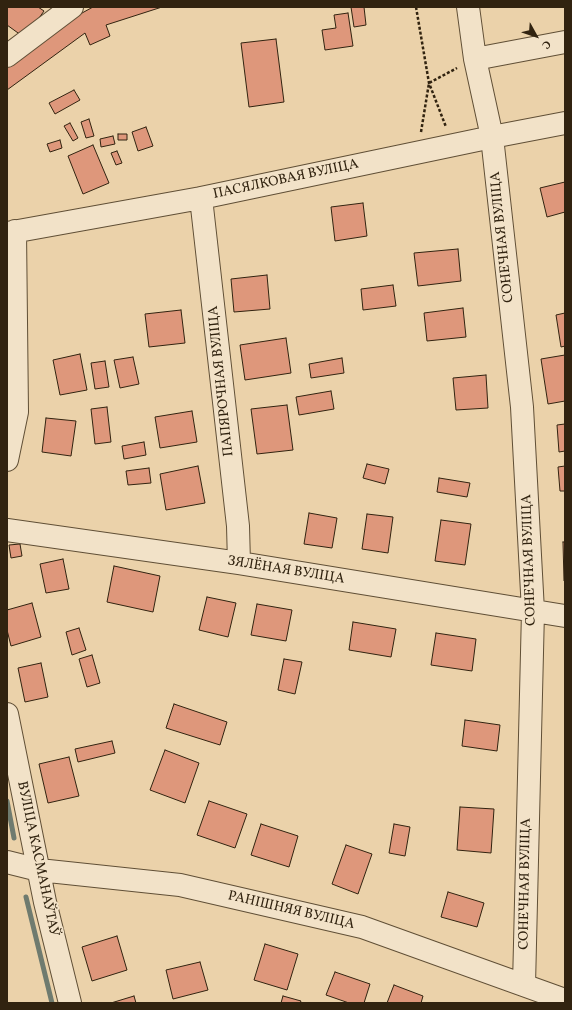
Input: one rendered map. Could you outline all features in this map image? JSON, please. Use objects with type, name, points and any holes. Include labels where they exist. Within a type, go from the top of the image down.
[{"type":"street","name":"СОНЕЧНАЯ ВУЛІЦА","points":[[468,7],[475,59],[492,137],[522,407],[533,611],[524,985]]},
{"type":"street","points":[[11,48],[64,9]]},
{"type":"street","points":[[475,59],[565,42]]},
{"type":"street","name":"ПАСЯЛКОВАЯ ВУЛІЦА","points":[[11,232],[201,198],[565,123]]},
{"type":"street","name":"ПАПЯРОЧНАЯ ВУЛІЦА","points":[[201,198],[237,518],[239,563]]},
{"type":"street","points":[[7,460],[16,412],[11,232]]},
{"type":"street","name":"ЗЯЛЁНАЯ ВУЛІЦА","points":[[7,530],[239,563],[565,616]]},
{"type":"street","name":"ВУЛІЦА КАСМАНАЎТАЎ","points":[[7,714],[45,902],[70,1003]]},
{"type":"street","name":"РАНІШНЯЯ ВУЛІЦА","points":[[7,862],[39,870],[180,885],[362,927],[565,1000]]},
{"type":"path","points":[[416,7],[429,82],[453,146]]},
{"type":"path","points":[[429,82],[475,59]]},
{"type":"path","points":[[418,153],[429,82]]},
{"type":"building","points":[[7,7],[38,7],[44,11],[25,38],[7,25]]},
{"type":"building","points":[[93,7],[162,7],[106,25],[110,36],[90,45],[85,33],[7,90],[7,67],[62,24]]},
{"type":"building","points":[[351,7],[364,7],[366,25],[354,27]]},
{"type":"building","points":[[348,13],[353,46],[325,50],[322,30],[336,28],[334,15]]},
{"type":"building","points":[[276,39],[284,102],[249,107],[241,43]]},
{"type":"building","points":[[74,90],[80,100],[55,114],[49,103]]},
{"type":"building","points":[[89,119],[94,136],[86,138],[81,122]]},
{"type":"building","points":[[70,123],[78,138],[73,141],[64,126]]},
{"type":"building","points":[[146,127],[153,146],[138,151],[132,132]]},
{"type":"building","points":[[118,134],[127,134],[127,140],[118,140]]},
{"type":"building","points":[[113,136],[115,144],[101,147],[100,139]]},
{"type":"building","points":[[60,140],[62,148],[50,152],[47,144]]},
{"type":"building","points":[[93,145],[109,183],[83,194],[68,156]]},
{"type":"building","points":[[117,151],[122,163],[116,165],[111,153]]},
{"type":"building","points":[[565,182],[565,212],[547,217],[540,188]]},
{"type":"building","points":[[363,203],[367,236],[335,241],[331,207]]},
{"type":"building","points":[[458,249],[461,281],[418,286],[414,253]]},
{"type":"building","points":[[267,275],[270,309],[234,312],[231,279]]},
{"type":"building","points":[[393,285],[396,306],[363,310],[361,289]]},
{"type":"building","points":[[463,308],[466,337],[427,341],[424,313]]},
{"type":"building","points":[[181,310],[185,343],[149,347],[145,314]]},
{"type":"building","points":[[565,313],[565,346],[561,347],[556,315]]},
{"type":"building","points":[[286,338],[291,373],[245,380],[240,345]]},
{"type":"building","points":[[80,354],[87,390],[60,395],[53,360]]},
{"type":"building","points":[[565,355],[565,401],[548,404],[541,359]]},
{"type":"building","points":[[133,357],[139,384],[120,388],[114,360]]},
{"type":"building","points":[[342,358],[344,373],[311,378],[309,364]]},
{"type":"building","points":[[105,361],[109,387],[95,389],[91,363]]},
{"type":"building","points":[[486,375],[488,408],[456,410],[453,378]]},
{"type":"building","points":[[331,391],[334,409],[299,415],[296,397]]},
{"type":"building","points":[[287,405],[293,450],[257,454],[251,409]]},
{"type":"building","points":[[107,407],[111,442],[95,444],[91,409]]},
{"type":"building","points":[[192,411],[197,442],[160,448],[155,417]]},
{"type":"building","points":[[46,418],[76,421],[71,456],[42,452]]},
{"type":"building","points":[[565,424],[565,451],[559,452],[557,425]]},
{"type":"building","points":[[144,442],[146,455],[124,459],[122,446]]},
{"type":"building","points":[[367,464],[389,469],[385,484],[363,478]]},
{"type":"building","points":[[198,466],[205,503],[166,510],[160,474]]},
{"type":"building","points":[[565,466],[565,491],[560,491],[558,467]]},
{"type":"building","points":[[149,468],[151,483],[128,485],[126,471]]},
{"type":"building","points":[[439,478],[470,483],[467,497],[437,492]]},
{"type":"building","points":[[309,513],[337,518],[332,548],[304,544]]},
{"type":"building","points":[[367,514],[393,517],[388,553],[362,549]]},
{"type":"building","points":[[441,520],[471,524],[465,565],[435,561]]},
{"type":"building","points":[[563,542],[565,542],[565,581],[564,581]]},
{"type":"building","points":[[20,544],[22,556],[11,558],[9,545]]},
{"type":"building","points":[[63,559],[69,589],[46,593],[40,564]]},
{"type":"building","points":[[114,566],[160,576],[153,612],[107,602]]},
{"type":"building","points":[[207,597],[236,603],[228,637],[199,630]]},
{"type":"building","points":[[32,603],[41,637],[11,646],[7,630],[7,610]]},
{"type":"building","points":[[257,604],[292,610],[286,641],[251,635]]},
{"type":"building","points":[[353,622],[396,629],[391,657],[349,650]]},
{"type":"building","points":[[79,628],[86,650],[72,655],[66,632]]},
{"type":"building","points":[[436,633],[476,639],[472,671],[431,665]]},
{"type":"building","points":[[92,655],[100,683],[87,687],[79,659]]},
{"type":"building","points":[[284,659],[302,662],[295,694],[278,690]]},
{"type":"building","points":[[41,663],[48,697],[25,702],[18,668]]},
{"type":"building","points":[[174,704],[227,722],[220,745],[166,728]]},
{"type":"building","points":[[465,720],[500,725],[497,751],[462,746]]},
{"type":"building","points":[[112,741],[115,753],[78,762],[75,749]]},
{"type":"building","points":[[165,750],[199,763],[185,803],[150,790]]},
{"type":"building","points":[[69,757],[79,796],[48,803],[39,764]]},
{"type":"building","points":[[209,801],[247,814],[235,848],[197,835]]},
{"type":"building","points":[[460,807],[494,809],[491,853],[457,850]]},
{"type":"building","points":[[261,824],[298,836],[289,867],[251,855]]},
{"type":"building","points":[[394,824],[410,827],[405,856],[389,853]]},
{"type":"building","points":[[346,845],[372,854],[358,894],[332,884]]},
{"type":"building","points":[[448,892],[484,903],[477,927],[441,917]]},
{"type":"building","points":[[117,936],[127,970],[92,981],[82,947]]},
{"type":"building","points":[[265,944],[298,954],[287,990],[254,980]]},
{"type":"building","points":[[200,962],[208,990],[173,999],[166,970]]},
{"type":"building","points":[[335,972],[370,984],[364,1003],[349,1003],[326,995]]},
{"type":"building","points":[[394,985],[423,996],[421,1003],[387,1003]]},
{"type":"building","points":[[134,996],[136,1003],[111,1003]]},
{"type":"building","points":[[283,996],[301,1001],[300,1003],[281,1003]]},
{"type":"waterway","points":[[7,801],[14,838]]},
{"type":"waterway","points":[[26,897],[52,1003]]}]
